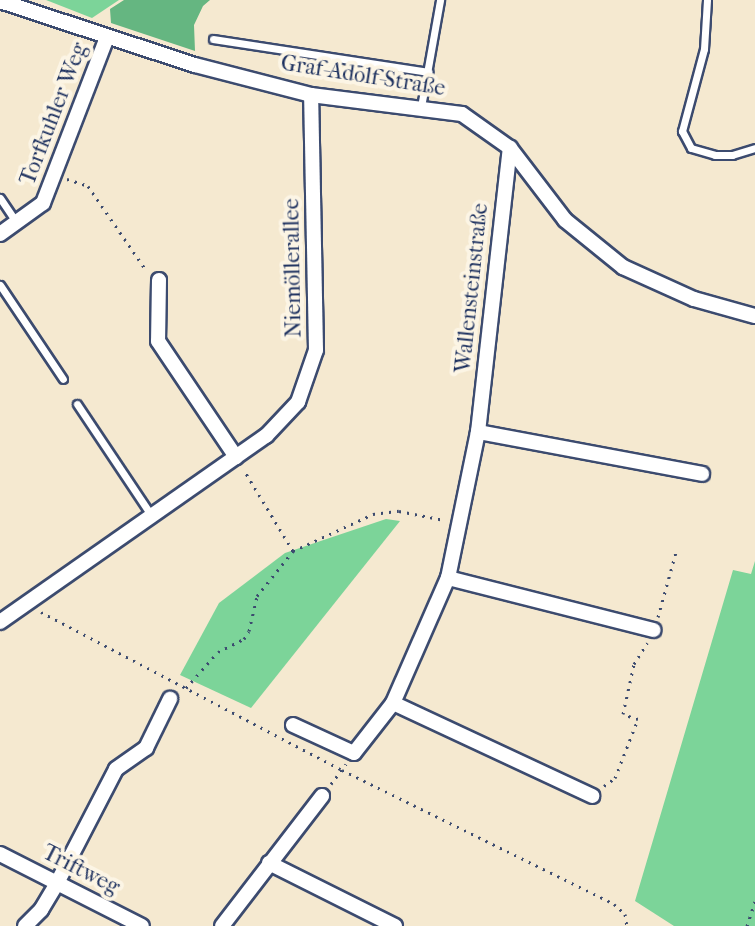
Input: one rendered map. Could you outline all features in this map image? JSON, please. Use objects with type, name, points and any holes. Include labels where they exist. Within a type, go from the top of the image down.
[{"type":"street","name":"Graf-Adolf-Straße","points":[[0,1],[195,65],[311,95],[462,114],[510,148],[565,220],[623,267],[694,299],[755,316]]},
{"type":"street","name":"Torfkuhler Weg","points":[[0,234],[43,203],[107,37]]},
{"type":"street","name":"Niemöllerallee","points":[[0,622],[266,436],[298,402],[316,350],[311,95]]},
{"type":"street","name":"Wallensteinstraße","points":[[354,753],[393,703],[448,578],[478,432],[510,148]]},
{"type":"street","points":[[159,280],[158,341],[236,457]]},
{"type":"street","points":[[478,432],[702,474]]},
{"type":"street","points":[[448,578],[654,630]]},
{"type":"street","points":[[25,926],[41,910],[57,883],[116,769],[146,748],[170,699]]},
{"type":"street","points":[[393,703],[592,796]]},
{"type":"street","points":[[293,725],[354,753]]},
{"type":"street","points":[[222,926],[322,796]]},
{"type":"street","name":"Triftweg","points":[[0,854],[142,926]]},
{"type":"street","points":[[269,863],[395,926]]},
{"type":"lane","points":[[421,107],[440,0]]},
{"type":"lane","points":[[707,0],[704,49],[682,131],[691,148],[715,155],[732,155],[755,148]]},
{"type":"lane","points":[[213,39],[428,72]]},
{"type":"lane","points":[[0,198],[16,222]]},
{"type":"lane","points":[[0,285],[63,379]]},
{"type":"lane","points":[[77,404],[151,515]]},
{"type":"path","points":[[54,174],[88,186],[145,269],[159,280]]},
{"type":"path","points":[[236,457],[293,551]]},
{"type":"path","points":[[186,688],[218,652],[244,639],[249,631],[257,596],[293,551],[373,514],[399,511],[461,523]]},
{"type":"path","points":[[592,796],[615,778],[638,719],[623,714],[634,664],[654,630],[676,552]]},
{"type":"path","points":[[24,603],[342,770],[614,904],[625,914],[627,926]]},
{"type":"path","points":[[322,796],[354,753]]},
{"type":"path","points":[[747,926],[755,901]]},
{"type":"green space","points":[[46,0],[119,0],[92,18]]},
{"type":"green space","points":[[124,0],[210,0],[203,6],[194,25],[195,51],[111,23],[110,9]]},
{"type":"green space","points":[[386,519],[400,521],[251,708],[180,675],[219,603],[285,553]]},
{"type":"green space","points":[[755,561],[755,926],[674,926],[635,901],[733,570],[751,574]]}]
